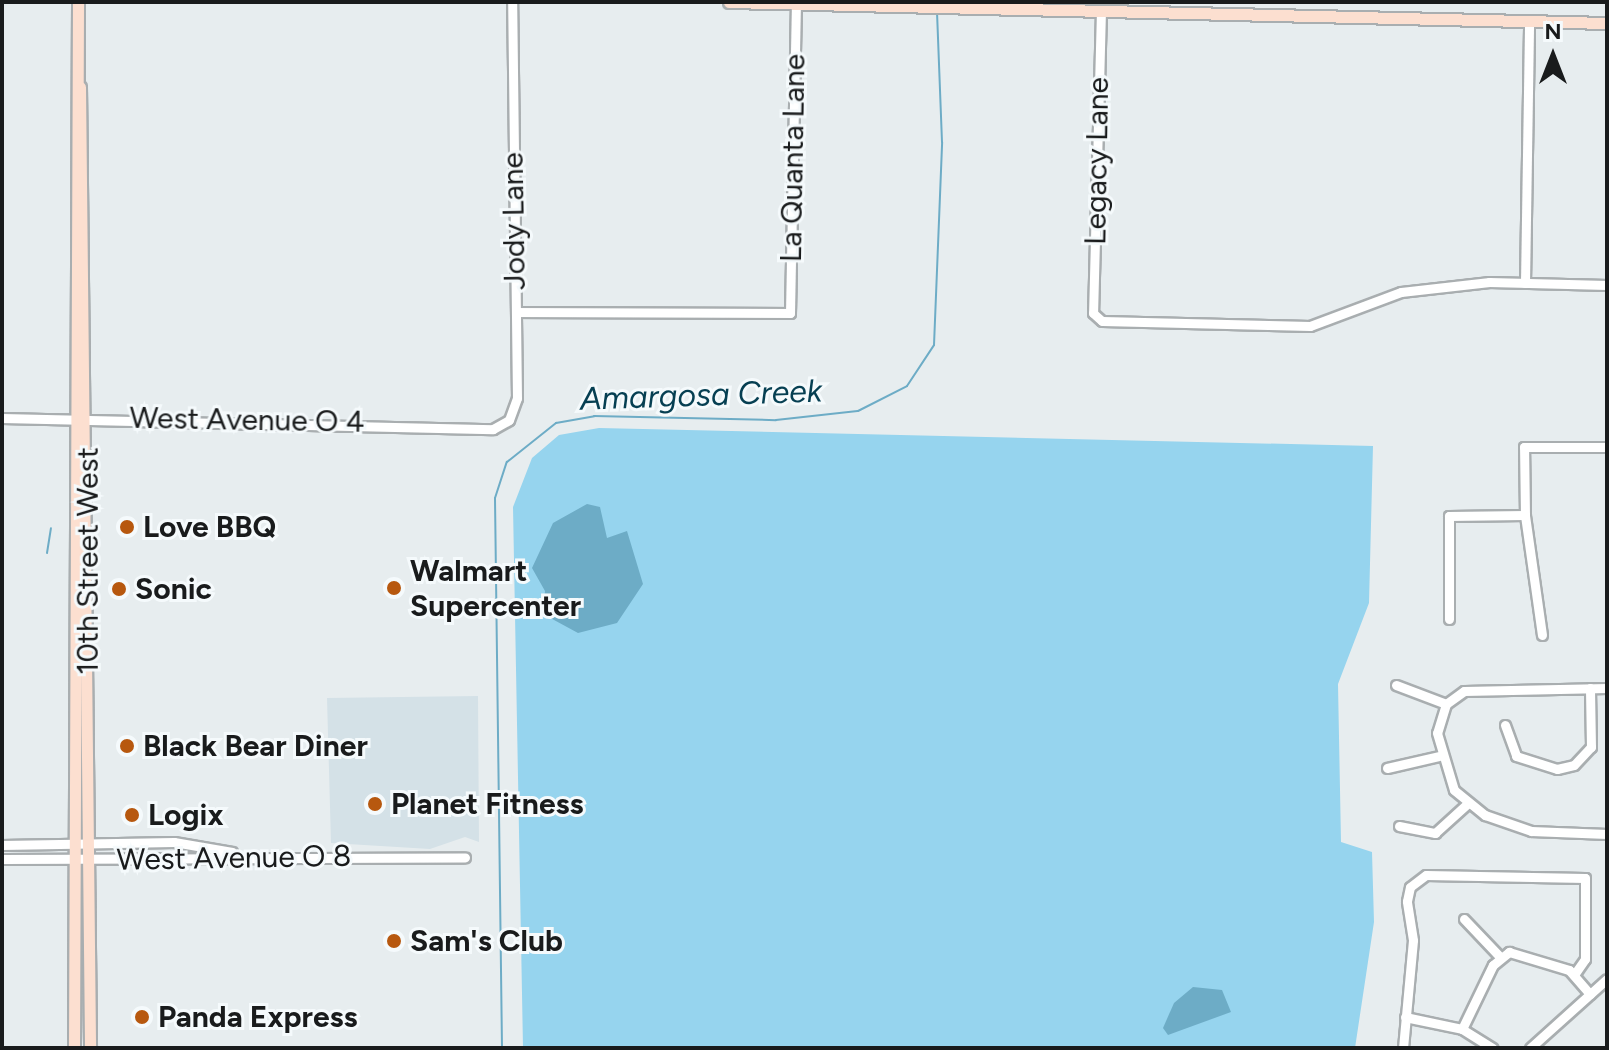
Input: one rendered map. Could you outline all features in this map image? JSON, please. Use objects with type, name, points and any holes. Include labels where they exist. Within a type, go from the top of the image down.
[{"type":"main road","name":"10th Street West","points":[[78,2],[81,417],[92,860],[90,1043]]},
{"type":"main road","points":[[729,2],[1607,23]]},
{"type":"main road","name":"10th Street West","points":[[74,1044],[74,550],[81,417]]},
{"type":"main road","points":[[74,550],[88,631]]},
{"type":"main road","points":[[74,1044],[90,1043]]},
{"type":"street","name":"Jody Lane","points":[[493,429],[515,410],[512,2]]},
{"type":"street","name":"La Quanta Lane","points":[[516,312],[790,313],[796,4]]},
{"type":"street","name":"Legacy Lane","points":[[1101,10],[1093,313],[1102,321],[1310,326],[1401,292],[1525,283]]},
{"type":"street","points":[[1529,22],[1525,283],[1607,285]]},
{"type":"street","name":"West Avenue O 4","points":[[2,418],[81,417],[493,429]]},
{"type":"street","points":[[1542,635],[1525,515],[1524,447],[1607,447]]},
{"type":"street","points":[[1449,619],[1449,516],[1525,515]]},
{"type":"street","points":[[1396,685],[1446,704],[1483,689],[1607,688]]},
{"type":"street","points":[[1505,725],[1516,756],[1557,769],[1574,765],[1591,747],[1590,688]]},
{"type":"street","points":[[1446,704],[1439,756],[1467,804],[1531,831],[1607,834]]},
{"type":"street","points":[[1387,768],[1439,756]]},
{"type":"street","points":[[1399,826],[1435,833],[1467,804]]},
{"type":"street","name":"West Avenue O 8","points":[[2,845],[174,842],[243,854]]},
{"type":"street","name":"West Avenue O 8","points":[[2,859],[92,860],[243,854],[465,857]]},
{"type":"street","points":[[1403,1048],[1413,940],[1407,901],[1410,887],[1426,875],[1585,878],[1585,959],[1574,975]]},
{"type":"street","points":[[1464,919],[1500,957]]},
{"type":"street","points":[[1462,1029],[1500,957],[1509,952],[1574,975],[1590,994]]},
{"type":"street","points":[[1530,1048],[1607,979]]},
{"type":"street","points":[[1405,1017],[1462,1029],[1492,1048]]},
{"type":"shaded area","points":[[599,428],[1373,446],[1369,603],[1338,684],[1341,842],[1372,852],[1374,922],[1355,1048],[523,1048],[513,507],[532,458],[559,435]]},
{"type":"shaded area","points":[[587,504],[600,507],[607,538],[627,531],[643,584],[617,623],[578,633],[543,614],[545,591],[532,568],[553,523]]},
{"type":"shaded area","points":[[478,696],[479,842],[465,837],[430,849],[331,843],[327,698]]},
{"type":"shaded area","points":[[1193,987],[1222,990],[1231,1012],[1168,1035],[1163,1028],[1174,1003]]},
{"type":"waterway","name":"Amargosa Creek","points":[[502,1048],[495,498],[507,462],[556,423],[594,416],[776,420],[858,411],[907,386],[934,345],[942,142],[937,11]]},
{"type":"waterway","points":[[47,553],[51,528]]},
{"type":"place","name":"Love BBQ","points":[[127,527]]},
{"type":"place","name":"Walmart Supercenter","points":[[394,588]]},
{"type":"place","name":"Sonic","points":[[119,589]]},
{"type":"place","name":"Black Bear Diner","points":[[127,746]]},
{"type":"place","name":"Planet Fitness","points":[[375,804]]},
{"type":"place","name":"Logix","points":[[132,815]]},
{"type":"place","name":"Sam's Club","points":[[394,941]]},
{"type":"place","name":"Panda Express","points":[[142,1017]]}]
